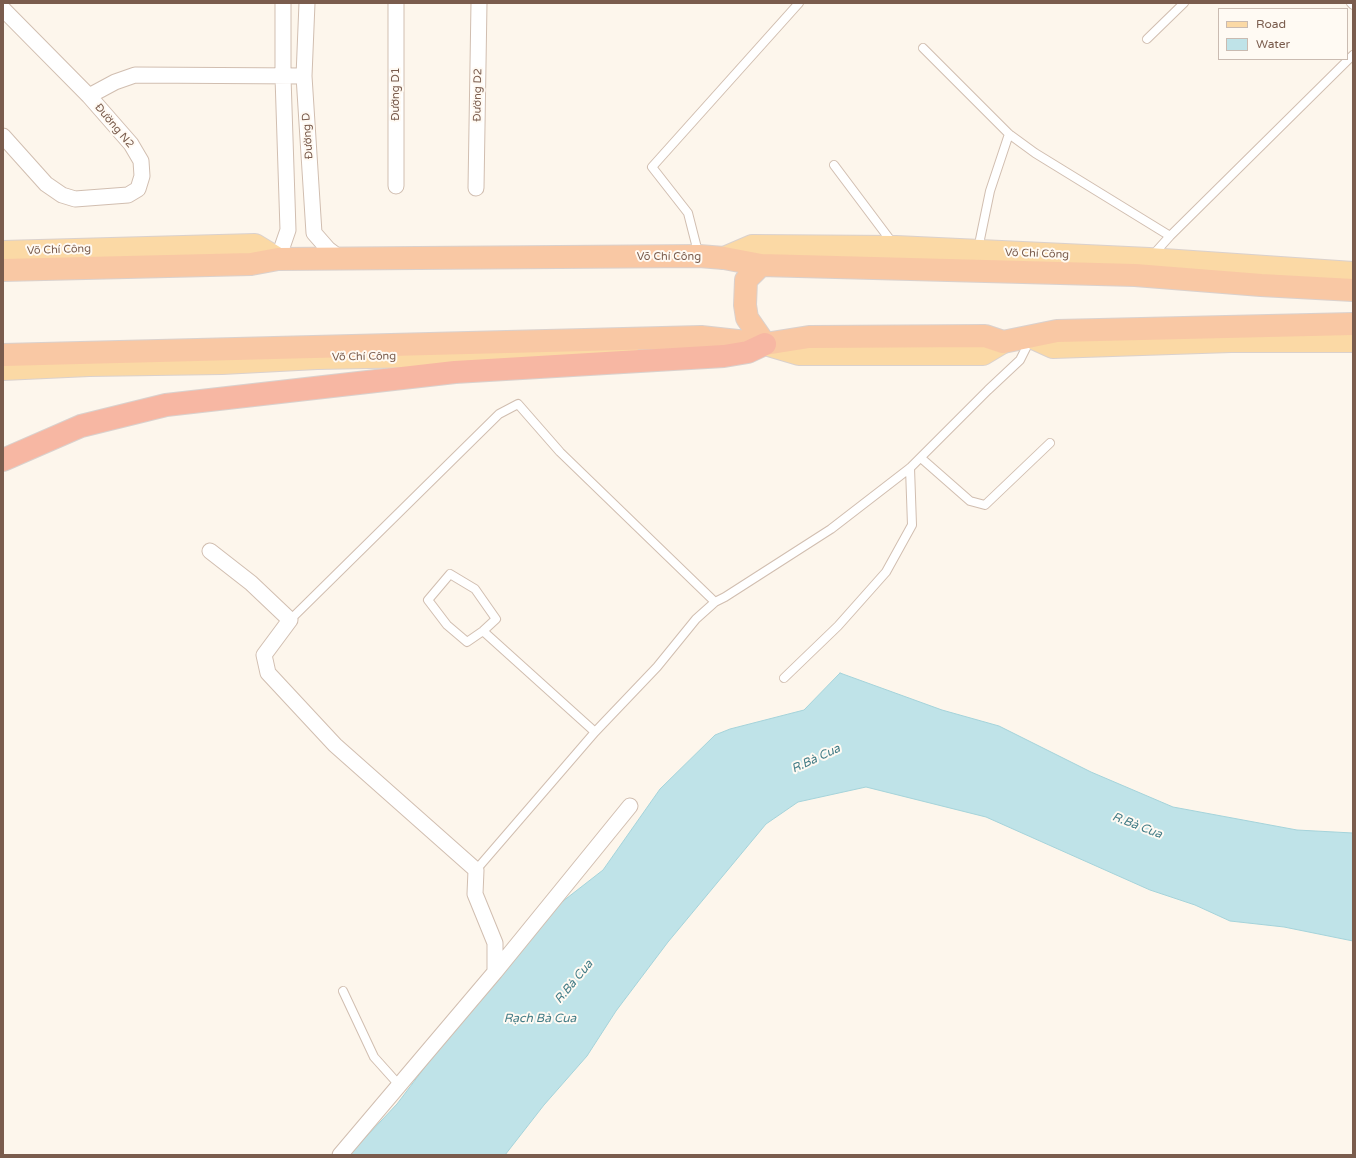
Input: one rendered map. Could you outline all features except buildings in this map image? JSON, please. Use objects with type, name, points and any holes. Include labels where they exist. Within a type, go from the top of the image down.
[{"type":"highway","name":"Võ Chí Công","points":[[3,270],[251,264],[278,259],[340,258],[699,256],[724,258],[761,265],[895,257],[1142,267],[1261,285],[1353,290]]},
{"type":"highway","points":[[722,339],[732,326],[735,315],[736,289],[732,274],[724,258]]},
{"type":"highway","points":[[3,460],[81,426],[166,405],[455,372],[724,356],[748,352],[765,344],[747,318],[744,305],[746,280],[761,265]]},
{"type":"highway","name":"Võ Chí Công","points":[[3,355],[701,336],[765,344],[809,337],[985,336],[1003,342],[1057,331],[1353,324]]},
{"type":"main road","name":"Võ Chí Công","points":[[3,252],[255,245],[278,259]]},
{"type":"main road","name":"Võ Chí Công","points":[[724,258],[752,246],[895,257]]},
{"type":"main road","name":"Võ Chí Công","points":[[1142,267],[1353,273]]},
{"type":"main road","points":[[1031,337],[1053,347],[1231,341],[1353,341]]},
{"type":"main road","name":"Võ Chí Công","points":[[3,369],[89,365],[222,363],[317,358],[698,349],[713,346],[722,339]]},
{"type":"street","name":"Đường D","points":[[278,259],[288,230],[283,77],[283,3]]},
{"type":"street","name":"Đường D","points":[[307,3],[304,76],[314,233],[328,249],[340,258]]},
{"type":"street","name":"Đường D1","points":[[396,3],[396,186]]},
{"type":"street","name":"Đường D2","points":[[476,188],[479,3]]},
{"type":"street","points":[[3,9],[89,96]]},
{"type":"street","name":"Đường N2","points":[[3,136],[46,184],[62,195],[75,199],[128,195],[138,189],[142,176],[141,161],[131,144],[89,96],[115,82],[135,75],[304,76]]},
{"type":"street","points":[[210,551],[251,583],[290,620],[264,655],[268,673],[334,746],[476,870],[476,894],[495,944],[495,972]]},
{"type":"street","points":[[340,1155],[495,972],[630,806]]},
{"type":"lane","points":[[699,256],[688,213],[652,167],[799,3]]},
{"type":"lane","points":[[1147,40],[1184,3]]},
{"type":"lane","points":[[923,48],[1009,134],[1035,153],[1170,236]]},
{"type":"lane","points":[[1142,267],[1170,236],[1348,60]]},
{"type":"lane","points":[[975,261],[990,191],[1009,134]]},
{"type":"lane","points":[[834,165],[895,257]]},
{"type":"lane","points":[[476,870],[595,732],[657,667],[696,619],[715,602],[725,598],[831,530],[910,468],[1020,360],[1031,337]]},
{"type":"lane","points":[[290,620],[499,414],[518,404],[560,452],[715,602]]},
{"type":"lane","points":[[921,458],[970,501],[985,505],[1050,443]]},
{"type":"lane","points":[[784,678],[838,626],[886,572],[912,525],[910,468]]},
{"type":"lane","points":[[450,574],[476,589],[496,619],[483,632],[467,642],[447,626],[428,600],[450,574]]},
{"type":"lane","points":[[483,632],[595,732]]},
{"type":"lane","points":[[343,991],[374,1057],[400,1086]]},
{"type":"water","name":"Rạch Bà Cua","points":[[840,673],[942,710],[999,726],[1091,772],[1173,807],[1297,830],[1353,833],[1353,941],[1284,927],[1230,921],[1195,905],[1150,890],[986,817],[866,787],[798,802],[766,824],[668,942],[616,1011],[587,1056],[544,1105],[505,1155],[349,1155],[397,1104],[434,1055],[549,912],[603,870],[660,789],[715,735],[730,729],[804,710]]},
{"type":"water label","name":"R.Bà Cua","points":[[816,759]]},
{"type":"water label","name":"R.Bà Cua","points":[[1137,826]]},
{"type":"water label","name":"R.Bà Cua","points":[[574,982]]}]
